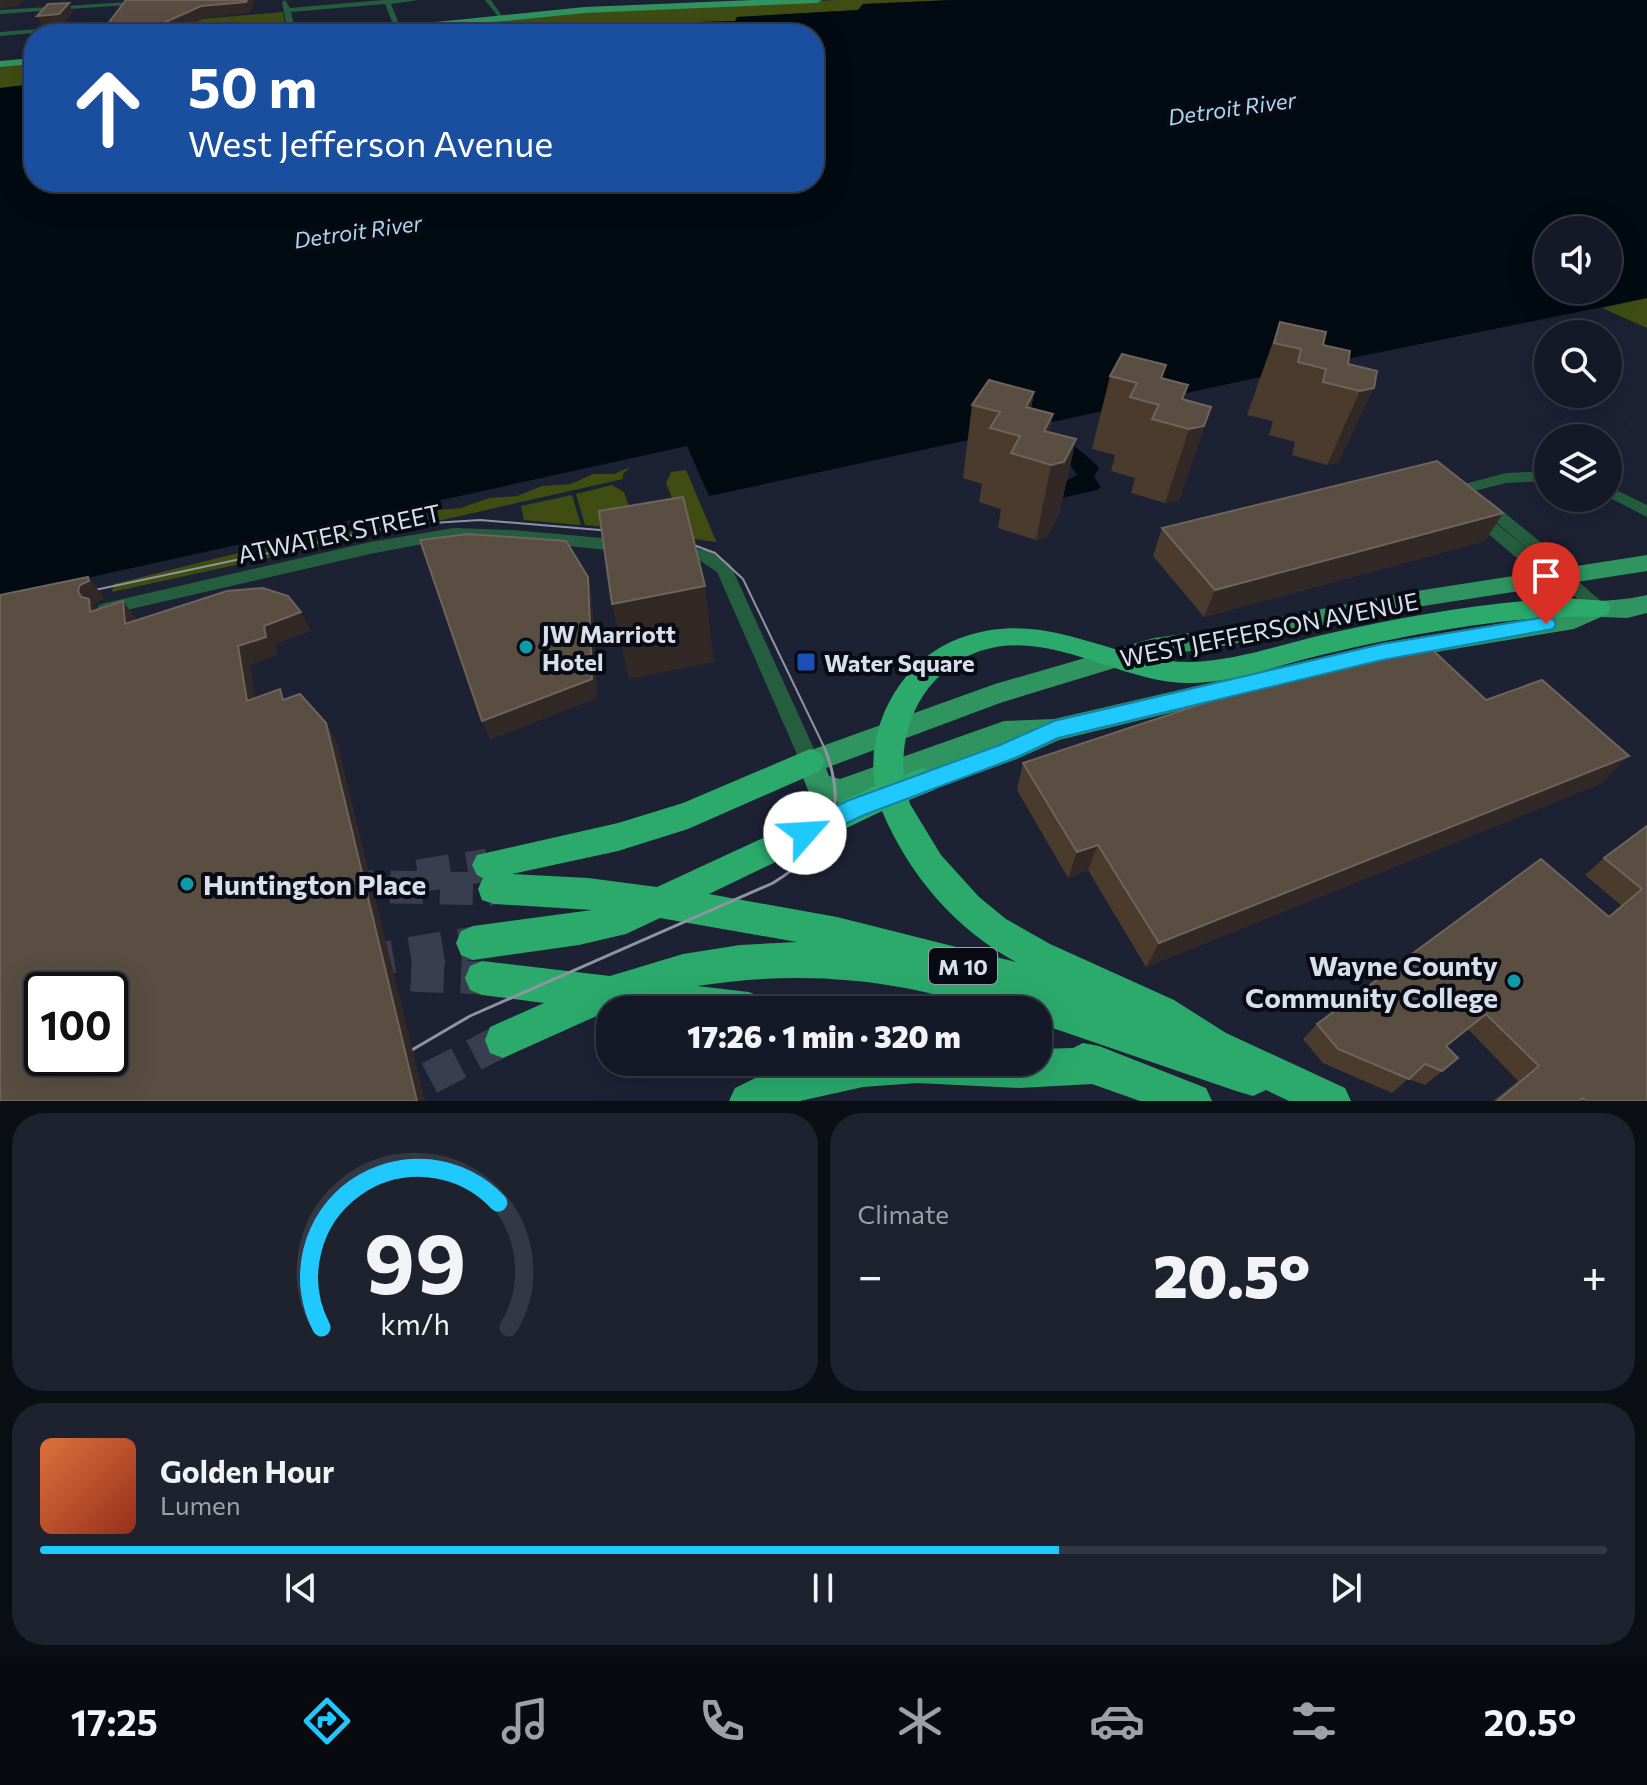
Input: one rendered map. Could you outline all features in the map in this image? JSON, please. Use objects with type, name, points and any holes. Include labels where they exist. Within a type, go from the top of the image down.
[{"type":"highway","points":[[1217,1049],[1157,1010],[1072,972],[1000,934],[974,915],[920,857],[900,822],[889,790],[887,766],[894,722],[910,687],[942,658],[975,642],[1004,637],[1048,638],[1093,649],[1139,667],[1190,673],[1399,629],[1553,606],[1598,608]]},
{"type":"highway","name":"M 10","points":[[810,762],[688,815],[491,877],[701,908],[844,936],[963,966],[1114,1012],[1217,1049],[1325,1098]]},
{"type":"highway","points":[[473,943],[579,929],[626,918],[855,808],[923,781]]},
{"type":"highway","points":[[503,1040],[607,992],[684,970],[818,957],[892,966],[1040,1007],[1215,1067],[1325,1098]]},
{"type":"highway","points":[[482,978],[632,996]]},
{"type":"highway","points":[[1052,1055],[1099,1065],[1193,1101]]},
{"type":"highway","points":[[748,1101],[774,1088],[863,1068],[917,1064],[1020,1069],[1099,1065]]},
{"type":"main road","points":[[446,24],[613,8],[817,0]]},
{"type":"main road","points":[[0,64],[24,62]]},
{"type":"main road","name":"WEST JEFFERSON AVENUE","points":[[810,762],[995,694],[1154,647],[1213,639],[1404,601],[1647,563]]},
{"type":"main road","name":"WEST JEFFERSON AVENUE","points":[[923,781],[1008,751],[1054,730],[1382,652],[1574,620],[1598,608],[1627,609],[1645,603]]},
{"type":"main road","points":[[810,762],[819,785],[840,791],[1004,732],[1054,730]]},
{"type":"street","points":[[38,9],[42,0]]},
{"type":"street","points":[[285,0],[290,24]]},
{"type":"street","points":[[287,10],[415,0]]},
{"type":"street","points":[[488,0],[502,18]]},
{"type":"street","points":[[0,12],[128,1]]},
{"type":"street","points":[[121,11],[128,1]]},
{"type":"street","points":[[386,1],[397,24]]},
{"type":"street","points":[[95,24],[114,22],[113,24]]},
{"type":"street","points":[[0,34],[24,31]]},
{"type":"street","points":[[1534,477],[1506,478],[1449,492],[1531,561],[1563,577]]},
{"type":"street","points":[[1465,488],[1548,557],[1563,577],[1598,608]]},
{"type":"street","points":[[1622,499],[1647,512]]},
{"type":"street","name":"ATWATER STREET","points":[[103,609],[370,548],[454,533],[499,534],[703,555],[716,561],[725,571],[810,762]]},
{"type":"green space","points":[[837,0],[953,0],[863,4],[858,10],[737,17],[736,21],[459,24],[552,14]]},
{"type":"green space","points":[[283,12],[285,24],[190,24],[201,19]]},
{"type":"green space","points":[[24,64],[24,85],[0,88],[0,67]]},
{"type":"green space","points":[[1647,298],[1647,328],[1602,308]]},
{"type":"green space","points":[[630,467],[623,474],[623,479],[398,530],[397,521],[426,511],[461,508],[489,498],[517,496],[542,486],[571,484],[593,474],[614,474]]},
{"type":"green space","points":[[686,470],[716,542],[688,538],[666,483],[671,472]]},
{"type":"green space","points":[[612,485],[624,492],[637,530],[585,525],[576,494]]},
{"type":"green space","points":[[572,495],[581,525],[524,520],[521,506]]},
{"type":"green space","points":[[355,530],[355,539],[112,592],[114,584],[230,555]]},
{"type":"water","name":"Detroit River","points":[[953,0],[1647,0],[1647,298],[1622,303],[1622,216],[1534,216],[1534,304],[1617,304],[1302,368],[709,496],[687,446],[0,597],[0,88],[24,85],[24,192],[824,192],[824,24],[628,24],[735,21],[737,17],[858,10],[863,4]]},
{"type":"water","points":[[1073,445],[1099,468],[1094,477],[1101,487],[1062,498],[1066,481],[1077,475],[1069,463]]},
{"type":"building","points":[[126,0],[247,0],[201,6],[161,24],[108,24]]},
{"type":"building","points":[[69,3],[59,14],[37,16],[48,4]]},
{"type":"building","points":[[1280,322],[1326,332],[1323,345],[1350,351],[1348,364],[1377,371],[1374,388],[1360,391],[1323,382],[1326,369],[1298,362],[1301,349],[1274,343]]},
{"type":"building","points":[[1122,354],[1166,365],[1161,378],[1188,385],[1182,399],[1211,407],[1204,426],[1189,429],[1152,419],[1159,405],[1130,397],[1137,383],[1110,376]]},
{"type":"building","points":[[989,380],[1034,392],[1026,407],[1053,414],[1044,431],[1076,439],[1064,462],[1051,465],[1011,453],[1020,436],[990,428],[1000,412],[972,405]]},
{"type":"building","points":[[1437,461],[1503,513],[1215,590],[1162,528]]},
{"type":"building","points":[[683,497],[705,586],[612,604],[599,511]]},
{"type":"building","name":"JW Marriott Hotel","points":[[468,534],[566,541],[588,577],[592,679],[482,721],[420,540]]},
{"type":"building","name":"Huntington Place","points":[[88,577],[89,581],[80,585],[78,591],[81,597],[89,599],[90,612],[123,601],[125,624],[227,591],[263,588],[288,596],[301,612],[264,626],[266,637],[238,646],[247,701],[280,689],[283,700],[300,694],[326,723],[417,1101],[0,1101],[0,595]]},
{"type":"building","points":[[1424,642],[1486,700],[1542,680],[1629,756],[1159,943],[1098,845],[1077,852],[1023,763],[1359,652],[1368,661]]},
{"type":"building","name":"Wayne County Community College","points":[[1647,826],[1647,1101],[1587,1101],[1583,1098],[1579,1101],[1497,1101],[1539,1066],[1486,1014],[1446,1046],[1458,1058],[1442,1071],[1425,1064],[1409,1079],[1338,1049],[1317,1024],[1541,859],[1609,917],[1642,889],[1604,858]]},
{"type":"tunnel","points":[[418,876],[488,865]]},
{"type":"tunnel","points":[[340,886],[494,889]]},
{"type":"tunnel","points":[[361,962],[473,943]]},
{"type":"tunnel","points":[[361,973],[482,978]]},
{"type":"tunnel","points":[[385,1101],[503,1040]]},
{"type":"tram line","points":[[76,594],[401,525],[480,520],[624,532]]},
{"type":"tram line","points":[[672,537],[715,553],[743,579],[826,751]]},
{"type":"tram line","points":[[393,1061],[470,1016],[773,883],[792,870],[821,842],[834,811],[835,792],[825,749]]},
{"type":"place","name":"JW Marriott Hotel","points":[[526,647]]},
{"type":"place","name":"Water Square","points":[[806,662]]},
{"type":"place","name":"Huntington Place","points":[[187,884]]},
{"type":"place","name":"Wayne County Community College","points":[[1514,981]]},
{"type":"route","points":[[805,833],[855,808],[1008,751],[1054,730],[1382,652],[1546,624]]}]
